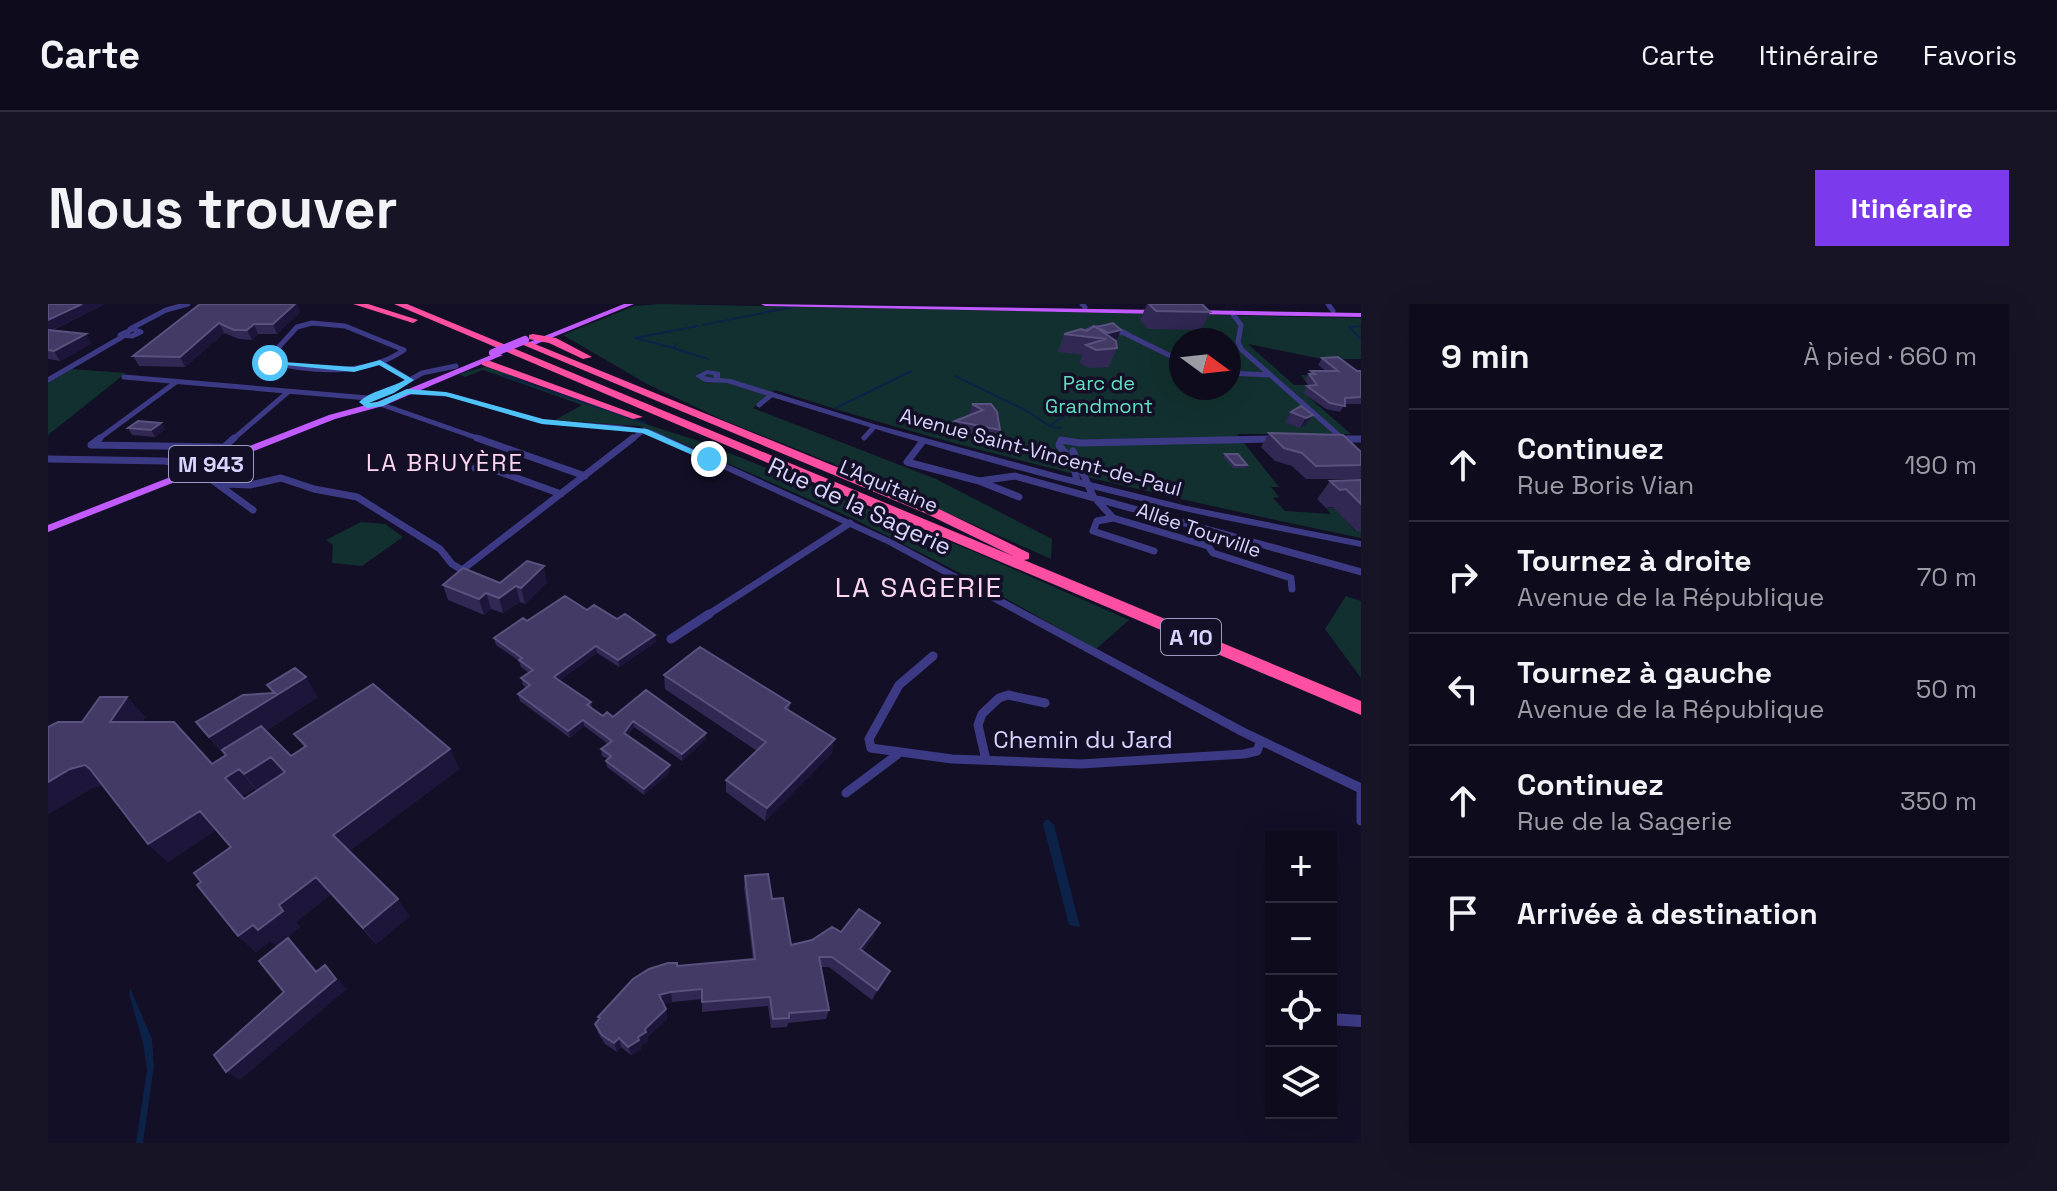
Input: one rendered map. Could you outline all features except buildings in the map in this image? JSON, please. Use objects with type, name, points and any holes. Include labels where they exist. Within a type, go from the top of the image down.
[{"type":"highway","points":[[358,304],[450,332],[958,546],[1024,562]]},
{"type":"highway","name":"L'Aquitaine","points":[[399,304],[1024,562],[1361,695]]},
{"type":"highway","name":"L'Aquitaine","points":[[415,304],[1361,708]]},
{"type":"highway","points":[[427,304],[978,531],[1024,562]]},
{"type":"highway","points":[[533,340],[559,338],[730,428]]},
{"type":"highway","points":[[489,357],[729,449]]},
{"type":"main road","points":[[765,304],[1318,311]]},
{"type":"main road","points":[[927,304],[1176,310]]},
{"type":"main road","points":[[1262,304],[1301,310]]},
{"type":"main road","name":"M 943","points":[[48,526],[332,417],[434,382],[606,305]]},
{"type":"main road","points":[[559,338],[626,305]]},
{"type":"main road","points":[[1226,308],[1318,311],[1331,308],[1361,314]]},
{"type":"main road","points":[[1226,308],[1361,314]]},
{"type":"main road","name":"M 943","points":[[370,403],[391,391],[489,357]]},
{"type":"street","points":[[122,337],[120,333],[166,310],[188,304]]},
{"type":"street","points":[[1226,308],[1241,325],[1238,342],[1242,350],[1343,439]]},
{"type":"street","points":[[48,380],[122,337],[136,335],[149,320]]},
{"type":"street","points":[[380,362],[400,354],[404,349],[345,326],[312,323],[297,327],[266,359],[273,363],[352,370],[380,362],[410,380]]},
{"type":"street","points":[[1079,344],[1079,335],[1089,326],[1104,326],[1169,355]]},
{"type":"street","points":[[130,329],[141,330]]},
{"type":"street","points":[[391,391],[443,367],[456,366]]},
{"type":"street","points":[[1241,374],[1270,375]]},
{"type":"street","points":[[124,377],[370,403],[585,476]]},
{"type":"street","name":"Avenue Saint-Vincent-de-Paul","points":[[717,378],[874,427],[1077,481],[1107,494],[1361,544]]},
{"type":"street","points":[[176,382],[91,445],[222,448],[288,392]]},
{"type":"street","name":"Rue de la Sagerie","points":[[434,382],[437,388],[492,407]]},
{"type":"street","name":"Rue de la Sagerie","points":[[407,392],[446,394],[542,422],[644,430],[942,568],[1361,792]]},
{"type":"street","points":[[759,405],[771,395]]},
{"type":"street","points":[[864,438],[874,427]]},
{"type":"street","points":[[48,459],[158,460],[210,471],[226,484],[244,485],[281,478],[308,488],[361,499],[440,549],[452,564],[462,570],[644,430]]},
{"type":"street","points":[[1080,443],[1083,449],[1069,450],[1059,445],[1061,440],[1080,443],[1292,439]]},
{"type":"street","points":[[1330,439],[1361,439]]},
{"type":"street","points":[[923,441],[907,462],[979,481],[1019,497]]},
{"type":"street","points":[[1069,450],[1077,481]]},
{"type":"street","points":[[1069,450],[1093,496]]},
{"type":"street","points":[[475,468],[489,468],[561,494]]},
{"type":"street","points":[[197,469],[221,489],[238,495],[253,510]]},
{"type":"street","points":[[979,481],[1012,475],[1093,496],[1107,494],[1361,572]]},
{"type":"street","points":[[238,495],[244,485]]},
{"type":"street","name":"Allée Tourville","points":[[1093,496],[1113,518],[1208,546],[1213,553],[1291,578],[1292,589]]},
{"type":"street","points":[[1113,518],[1097,521],[1093,531],[1154,551]]},
{"type":"street","points":[[671,639],[850,523]]},
{"type":"street","name":"Chemin du Jard","points":[[933,656],[899,685],[869,739],[871,748],[898,754],[986,760],[1136,762],[1252,753],[1257,751],[1261,741]]},
{"type":"street","points":[[986,760],[978,725],[982,714],[999,698],[1008,695],[1045,703]]},
{"type":"street","points":[[846,793],[898,754]]},
{"type":"street","points":[[1361,792],[1361,821]]},
{"type":"street","points":[[1337,1019],[1361,1021]]},
{"type":"green space","name":"Parc de Grandmont","points":[[660,304],[1361,318],[1361,359],[1322,359],[1248,344],[1294,385],[1308,385],[1301,375],[1327,375],[1304,393],[1351,434],[1237,434],[1279,487],[1271,487],[1279,497],[1273,498],[1285,511],[1331,514],[1326,508],[1361,507],[1348,523],[1355,531],[1361,531],[1361,538],[1066,472],[920,434],[775,390],[753,408],[936,479],[1052,539],[1051,559],[864,476],[721,419],[647,384],[563,335],[634,306]]},
{"type":"green space","points":[[488,366],[554,393],[702,442],[970,550],[1129,620],[1096,649],[960,573],[854,519],[677,441],[639,426],[555,420],[582,405],[483,370],[465,377],[459,374]]},
{"type":"green space","points":[[72,369],[126,373],[48,435],[48,383]]},
{"type":"green space","points":[[361,522],[385,524],[403,537],[362,566],[332,563],[333,545],[326,540]]},
{"type":"green space","points":[[1346,596],[1361,601],[1361,678],[1325,629]]},
{"type":"water","points":[[1049,820],[1054,825],[1080,927],[1069,925],[1043,824]]},
{"type":"water","points":[[130,988],[152,1039],[154,1066],[143,1143],[136,1143],[147,1070]]},
{"type":"waterway","points":[[703,325],[792,307]]},
{"type":"waterway","points":[[673,348],[635,338],[698,326]]},
{"type":"waterway","points":[[1361,326],[1349,327],[1361,339]]},
{"type":"waterway","points":[[673,348],[677,344]]},
{"type":"waterway","points":[[673,348],[708,359]]},
{"type":"waterway","points":[[836,408],[911,371]]},
{"type":"waterway","points":[[503,375],[645,423]]},
{"type":"waterway","points":[[955,376],[1027,411],[1051,427],[1061,428]]},
{"type":"waterway","points":[[1051,425],[1067,414]]},
{"type":"district","name":"LA BRUYÈRE","points":[[445,462]]},
{"type":"district","name":"LA SAGERIE","points":[[919,587]]},
{"type":"route","points":[[270,363],[354,370],[380,362],[410,380],[391,391],[365,399],[363,402],[370,406],[407,392],[446,394],[542,422],[644,430],[709,459]]}]
